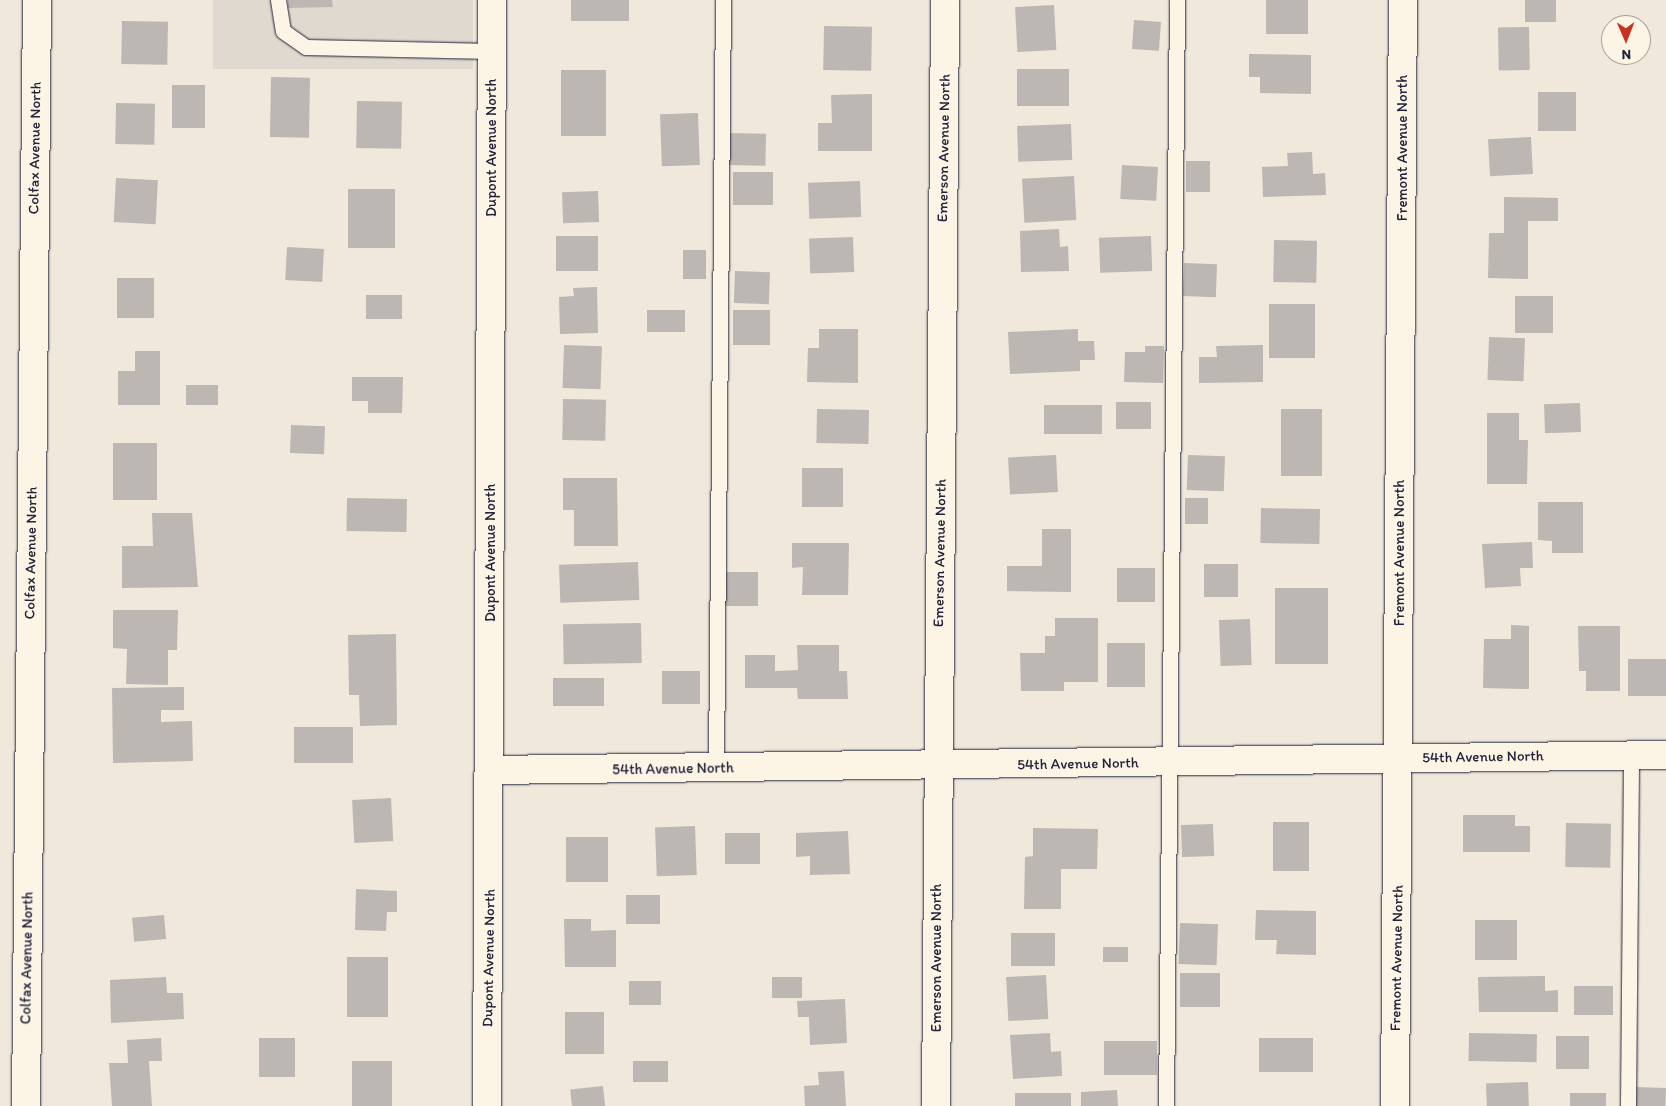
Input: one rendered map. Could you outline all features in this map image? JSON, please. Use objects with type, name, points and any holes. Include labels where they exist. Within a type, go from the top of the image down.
[{"type":"street","name":"Colfax Avenue North","points":[[26,1106],[37,0]]},
{"type":"street","name":"Dupont Avenue North","points":[[487,1106],[492,0]]},
{"type":"street","name":"Emerson Avenue North","points":[[936,1106],[945,0]]},
{"type":"street","name":"Fremont Avenue North","points":[[1395,1106],[1403,0]]},
{"type":"street","name":"54th Avenue North","points":[[490,770],[1666,755]]},
{"type":"lane","points":[[278,0],[283,31],[306,47],[492,51]]},
{"type":"lane","points":[[716,768],[723,0]]},
{"type":"lane","points":[[1166,1106],[1177,0]]},
{"type":"lane","points":[[1628,1106],[1631,756]]},
{"type":"shaded area","points":[[213,0],[473,0],[473,69],[213,69]]},
{"type":"building","points":[[288,0],[332,0],[333,7],[288,8]]},
{"type":"building","points":[[571,0],[629,0],[629,21],[571,21]]},
{"type":"building","points":[[1266,0],[1308,0],[1308,34],[1266,34]]},
{"type":"building","points":[[1525,0],[1556,0],[1556,22],[1525,22]]},
{"type":"building","points":[[1054,5],[1056,50],[1017,52],[1015,7]]},
{"type":"building","points":[[1134,20],[1161,22],[1159,51],[1132,49]]},
{"type":"building","points":[[122,21],[168,22],[167,65],[121,64]]},
{"type":"building","points":[[824,26],[872,27],[871,71],[823,70]]},
{"type":"building","points":[[1529,27],[1530,70],[1499,71],[1498,28]]},
{"type":"building","points":[[1249,54],[1311,55],[1311,94],[1260,93],[1260,77],[1249,77]]},
{"type":"building","points":[[1017,69],[1069,69],[1069,106],[1017,106]]},
{"type":"building","points":[[561,70],[606,70],[606,136],[561,136]]},
{"type":"building","points":[[271,77],[310,78],[309,138],[270,137]]},
{"type":"building","points":[[172,85],[205,85],[205,128],[172,128]]},
{"type":"building","points":[[1538,92],[1576,92],[1576,131],[1538,131]]},
{"type":"building","points":[[872,94],[872,151],[818,151],[818,123],[832,123],[831,95]]},
{"type":"building","points":[[357,101],[402,102],[401,149],[356,148]]},
{"type":"building","points":[[116,103],[155,104],[154,145],[115,144]]},
{"type":"building","points":[[698,113],[700,165],[662,166],[660,114]]},
{"type":"building","points":[[1071,124],[1072,160],[1018,162],[1017,126]]},
{"type":"building","points":[[727,133],[766,134],[765,166],[726,165]]},
{"type":"building","points":[[1531,137],[1533,174],[1490,176],[1488,139]]},
{"type":"building","points":[[1312,152],[1313,174],[1325,173],[1326,195],[1263,197],[1262,167],[1288,166],[1287,153]]},
{"type":"building","points":[[1186,161],[1210,161],[1210,192],[1186,192]]},
{"type":"building","points":[[1122,165],[1158,167],[1156,201],[1120,199]]},
{"type":"building","points":[[733,172],[773,172],[773,205],[733,205]]},
{"type":"building","points":[[1074,176],[1076,220],[1024,223],[1022,179]]},
{"type":"building","points":[[116,178],[158,180],[156,224],[114,222]]},
{"type":"building","points":[[860,181],[861,217],[809,219],[808,183]]},
{"type":"building","points":[[348,189],[395,189],[395,248],[348,248]]},
{"type":"building","points":[[598,191],[599,222],[563,223],[562,192]]},
{"type":"building","points":[[1504,197],[1558,198],[1558,221],[1528,221],[1528,279],[1488,278],[1489,233],[1504,233]]},
{"type":"building","points":[[1059,229],[1060,247],[1068,246],[1069,271],[1021,272],[1020,231]]},
{"type":"building","points":[[556,236],[598,236],[598,271],[556,271]]},
{"type":"building","points":[[1151,236],[1152,271],[1100,273],[1099,238]]},
{"type":"building","points":[[853,237],[854,272],[810,274],[809,239]]},
{"type":"building","points":[[1274,240],[1317,241],[1316,283],[1273,282]]},
{"type":"building","points":[[287,247],[324,249],[322,282],[285,280]]},
{"type":"building","points":[[683,250],[706,250],[706,279],[683,279]]},
{"type":"building","points":[[1184,263],[1217,264],[1216,297],[1183,296]]},
{"type":"building","points":[[735,271],[770,272],[769,304],[734,303]]},
{"type":"building","points":[[117,278],[154,278],[154,318],[117,318]]},
{"type":"building","points":[[597,287],[598,333],[560,334],[559,297],[574,296],[573,288]]},
{"type":"building","points":[[366,295],[402,295],[402,319],[366,319]]},
{"type":"building","points":[[1515,296],[1553,296],[1553,333],[1515,333]]},
{"type":"building","points":[[1269,304],[1315,304],[1315,358],[1269,358]]},
{"type":"building","points":[[647,310],[685,310],[685,332],[647,332]]},
{"type":"building","points":[[733,310],[770,310],[770,345],[733,345]]},
{"type":"building","points":[[819,329],[858,329],[858,383],[807,382],[808,348],[819,348]]},
{"type":"building","points":[[1078,329],[1078,341],[1094,341],[1095,360],[1080,360],[1080,371],[1010,374],[1008,332]]},
{"type":"building","points":[[1489,337],[1525,338],[1523,381],[1487,380]]},
{"type":"building","points":[[564,345],[602,346],[600,389],[562,388]]},
{"type":"building","points":[[1263,345],[1263,382],[1199,383],[1199,357],[1217,357],[1216,346]]},
{"type":"building","points":[[1145,346],[1164,346],[1163,383],[1124,382],[1125,352],[1145,352]]},
{"type":"building","points":[[135,351],[160,351],[160,405],[118,405],[118,371],[135,371]]},
{"type":"building","points":[[352,377],[403,377],[402,413],[368,413],[368,401],[352,401]]},
{"type":"building","points":[[186,385],[218,385],[218,405],[186,405]]},
{"type":"building","points":[[563,399],[606,400],[605,441],[562,440]]},
{"type":"building","points":[[1116,402],[1151,402],[1151,429],[1116,429]]},
{"type":"building","points":[[1580,403],[1581,432],[1545,433],[1544,404]]},
{"type":"building","points":[[1044,405],[1102,405],[1102,434],[1044,434]]},
{"type":"building","points":[[817,409],[869,410],[868,444],[816,443]]},
{"type":"building","points":[[1281,409],[1322,409],[1322,476],[1281,476]]},
{"type":"building","points":[[1487,413],[1519,413],[1519,440],[1528,440],[1527,484],[1487,484]]},
{"type":"building","points":[[291,425],[325,426],[324,454],[290,453]]},
{"type":"building","points":[[113,443],[157,443],[157,500],[113,500]]},
{"type":"building","points":[[1056,455],[1058,492],[1010,494],[1008,458]]},
{"type":"building","points":[[1188,455],[1225,456],[1224,491],[1187,490]]},
{"type":"building","points":[[802,468],[843,468],[843,507],[802,507]]},
{"type":"building","points":[[563,478],[617,478],[618,546],[574,546],[574,510],[563,510]]},
{"type":"building","points":[[347,498],[407,499],[406,532],[346,531]]},
{"type":"building","points":[[1185,498],[1208,498],[1208,524],[1185,524]]},
{"type":"building","points":[[1538,502],[1583,502],[1583,553],[1552,553],[1552,541],[1538,540]]},
{"type":"building","points":[[1261,508],[1320,509],[1319,544],[1260,543]]},
{"type":"building","points":[[152,513],[192,513],[198,587],[122,588],[122,546],[153,546]]},
{"type":"building","points":[[1042,529],[1071,529],[1071,592],[1007,591],[1007,566],[1042,566]]},
{"type":"building","points":[[1532,542],[1533,568],[1520,568],[1521,586],[1485,588],[1482,544]]},
{"type":"building","points":[[792,543],[849,543],[848,595],[802,595],[803,567],[792,568]]},
{"type":"building","points":[[638,562],[639,600],[560,603],[559,565]]},
{"type":"building","points":[[1204,564],[1238,564],[1238,597],[1204,597]]},
{"type":"building","points":[[1117,568],[1155,568],[1155,602],[1117,602]]},
{"type":"building","points":[[724,572],[758,572],[758,606],[724,606]]},
{"type":"building","points":[[1275,588],[1328,588],[1328,664],[1275,664]]},
{"type":"building","points":[[113,610],[178,610],[177,650],[168,650],[168,685],[126,684],[127,649],[113,648]]},
{"type":"building","points":[[1055,618],[1098,618],[1098,682],[1064,682],[1064,691],[1021,691],[1020,653],[1045,653],[1045,636],[1055,636]]},
{"type":"building","points":[[1250,619],[1252,665],[1221,666],[1219,620]]},
{"type":"building","points":[[641,623],[642,663],[564,664],[563,624]]},
{"type":"building","points":[[1511,625],[1529,626],[1529,689],[1483,688],[1484,639],[1511,639]]},
{"type":"building","points":[[1578,626],[1620,626],[1620,691],[1586,691],[1586,671],[1579,671]]},
{"type":"building","points":[[396,634],[397,725],[360,726],[359,695],[349,695],[348,635]]},
{"type":"building","points":[[1107,643],[1145,643],[1145,687],[1107,687]]},
{"type":"building","points":[[797,645],[839,645],[839,671],[847,671],[848,699],[798,699],[797,688],[745,688],[745,655],[775,655],[775,671],[798,670]]},
{"type":"building","points":[[1628,659],[1666,659],[1666,696],[1628,696]]},
{"type":"building","points":[[662,671],[700,671],[700,704],[662,704]]},
{"type":"building","points":[[553,678],[604,678],[604,706],[553,706]]},
{"type":"building","points":[[184,687],[184,710],[161,710],[161,722],[192,721],[193,761],[113,763],[112,688]]},
{"type":"building","points":[[294,727],[353,727],[353,763],[294,763]]},
{"type":"building","points":[[391,798],[393,841],[354,843],[352,800]]},
{"type":"building","points":[[1463,815],[1515,815],[1515,826],[1530,826],[1530,852],[1463,852]]},
{"type":"building","points":[[1273,822],[1309,822],[1309,871],[1273,871]]},
{"type":"building","points":[[1566,823],[1611,824],[1610,868],[1565,867]]},
{"type":"building","points":[[1213,824],[1214,856],[1182,857],[1181,825]]},
{"type":"building","points":[[695,826],[697,875],[657,876],[655,827]]},
{"type":"building","points":[[1033,828],[1098,829],[1097,869],[1061,869],[1061,909],[1024,909],[1025,857],[1033,856]]},
{"type":"building","points":[[848,831],[850,874],[810,875],[810,856],[796,857],[796,833]]},
{"type":"building","points":[[725,833],[760,833],[760,864],[725,864]]},
{"type":"building","points":[[566,837],[608,837],[608,882],[566,882]]},
{"type":"building","points":[[356,889],[397,891],[397,912],[387,912],[386,931],[355,930]]},
{"type":"building","points":[[626,895],[660,895],[660,924],[626,924]]},
{"type":"building","points":[[1256,910],[1316,911],[1316,955],[1276,954],[1277,940],[1255,940]]},
{"type":"building","points":[[164,915],[166,939],[134,942],[132,918]]},
{"type":"building","points":[[564,919],[591,919],[591,931],[616,930],[616,967],[565,967]]},
{"type":"building","points":[[1475,920],[1517,920],[1517,960],[1475,960]]},
{"type":"building","points":[[1180,923],[1218,924],[1217,965],[1179,964]]},
{"type":"building","points":[[1011,933],[1055,933],[1055,966],[1011,966]]},
{"type":"building","points":[[1103,947],[1128,947],[1128,962],[1103,962]]},
{"type":"building","points":[[347,957],[388,957],[388,1017],[347,1017]]},
{"type":"building","points":[[1180,973],[1220,973],[1220,1007],[1180,1007]]},
{"type":"building","points":[[1046,975],[1048,1019],[1008,1021],[1006,977]]},
{"type":"building","points":[[1545,976],[1545,991],[1558,990],[1558,1012],[1479,1012],[1478,977]]},
{"type":"building","points":[[166,977],[167,993],[183,993],[184,1019],[111,1023],[110,980]]},
{"type":"building","points":[[772,977],[802,977],[802,998],[772,998]]},
{"type":"building","points":[[629,981],[661,981],[661,1005],[629,1005]]},
{"type":"building","points":[[1574,986],[1613,986],[1613,1015],[1574,1015]]},
{"type":"building","points":[[845,999],[847,1043],[810,1045],[809,1017],[798,1017],[797,1001]]},
{"type":"building","points":[[565,1012],[604,1012],[604,1054],[565,1054]]},
{"type":"building","points":[[1050,1033],[1051,1052],[1061,1051],[1062,1076],[1013,1079],[1010,1035]]},
{"type":"building","points":[[1469,1033],[1537,1034],[1537,1062],[1469,1061]]},
{"type":"building","points":[[1556,1036],[1589,1036],[1589,1069],[1556,1069]]},
{"type":"building","points":[[161,1038],[162,1061],[149,1061],[152,1106],[112,1106],[109,1063],[128,1063],[127,1040]]},
{"type":"building","points":[[259,1038],[295,1038],[295,1077],[259,1077]]},
{"type":"building","points":[[1259,1038],[1313,1038],[1313,1072],[1259,1072]]},
{"type":"building","points":[[1104,1041],[1157,1041],[1157,1075],[1104,1075]]},
{"type":"building","points":[[352,1061],[392,1061],[392,1106],[352,1106]]},
{"type":"building","points":[[633,1061],[668,1061],[668,1082],[633,1082]]},
{"type":"building","points":[[844,1071],[846,1106],[805,1106],[804,1086],[819,1085],[818,1072]]},
{"type":"building","points":[[1528,1082],[1529,1106],[1487,1106],[1486,1083]]},
{"type":"building","points":[[603,1086],[605,1106],[572,1106],[570,1089]]},
{"type":"building","points":[[1634,1087],[1666,1088],[1665,1106],[1633,1106]]},
{"type":"building","points":[[1117,1090],[1118,1106],[1081,1106],[1081,1092]]},
{"type":"building","points":[[1015,1093],[1071,1093],[1071,1106],[1015,1106]]},
{"type":"building","points":[[1570,1093],[1606,1093],[1606,1106],[1570,1106]]}]
